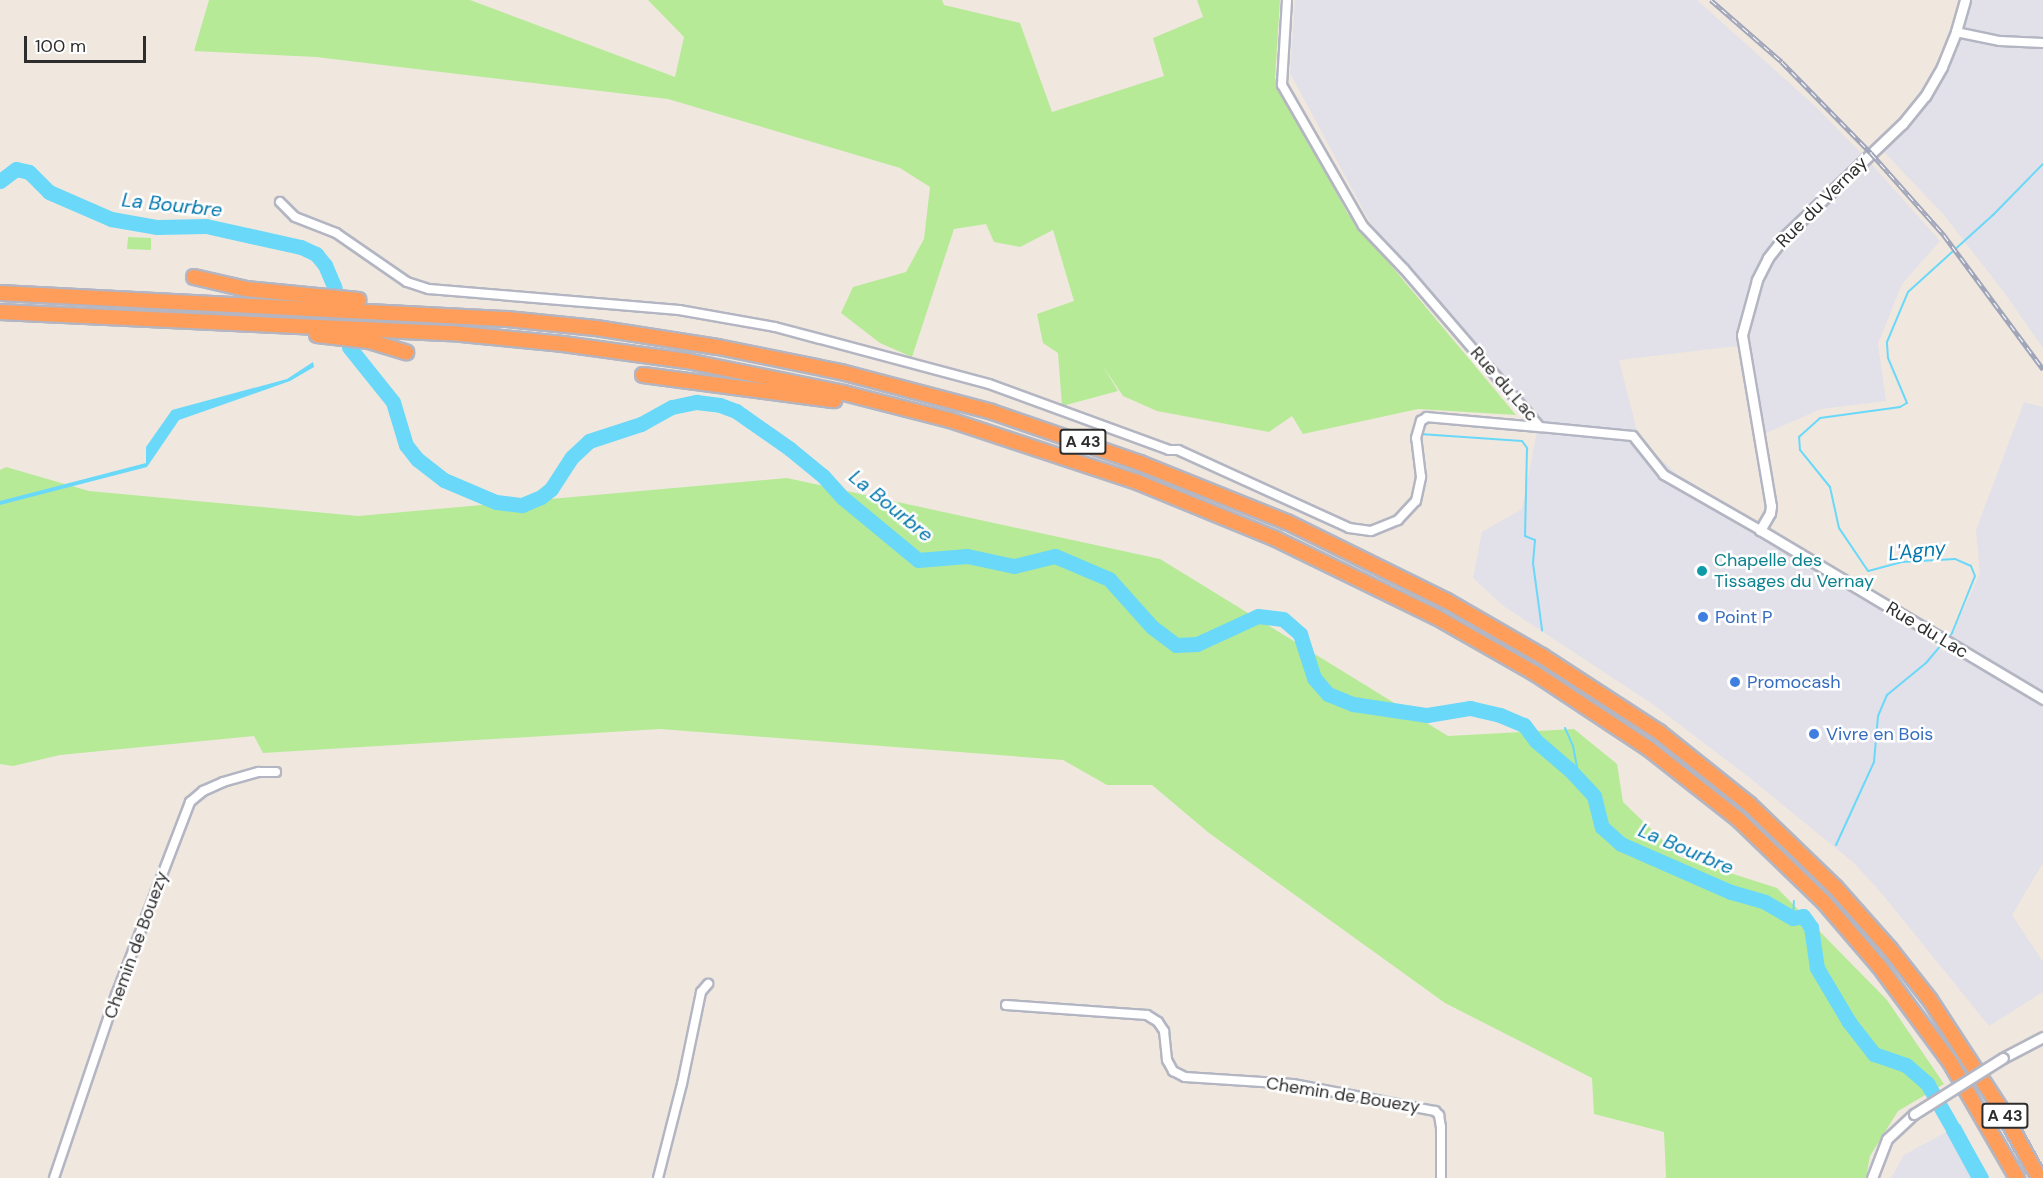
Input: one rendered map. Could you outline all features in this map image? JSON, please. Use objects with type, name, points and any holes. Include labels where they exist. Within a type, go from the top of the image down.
[{"type":"highway","points":[[194,277],[271,292],[381,302],[507,318]]},
{"type":"highway","name":"A 43","points":[[0,293],[507,318],[650,336],[763,355],[874,380],[992,412],[1066,436],[1213,490],[1344,549],[1474,616],[1603,693],[1659,732],[1749,804],[1804,855],[1866,921],[1930,1000],[2003,1112],[2039,1178]]},
{"type":"highway","name":"A 43","points":[[0,312],[388,330],[563,344],[767,376],[950,420],[1137,482],[1342,569],[1436,617],[1536,674],[1648,748],[1753,833],[1794,872],[1854,936],[1917,1015],[1950,1062],[2018,1178]]},
{"type":"highway","points":[[137,320],[352,338],[406,352]]},
{"type":"highway","points":[[643,375],[803,394],[950,420]]},
{"type":"street","name":"Rue du Lac","points":[[1287,0],[1282,85],[1363,226],[1404,269],[1540,427],[1633,436],[1664,475],[1940,636],[2043,699]]},
{"type":"street","name":"Rue du Vernay","points":[[1760,530],[1770,513],[1771,501],[1742,335],[1757,280],[1768,258],[1785,236],[1913,111],[1942,67],[1956,32],[1965,0]]},
{"type":"street","points":[[1956,32],[2000,41],[2043,43]]},
{"type":"street","points":[[280,202],[295,217],[336,233],[388,271],[407,282],[429,289],[680,310],[776,327],[989,384],[1169,450],[1178,450],[1349,528],[1371,531],[1398,520],[1416,501],[1421,477],[1416,438],[1421,421],[1427,417],[1540,427]]},
{"type":"street","name":"Chemin de Bouezy","points":[[54,1178],[116,995],[190,802],[203,791],[223,782],[259,772],[276,772]]},
{"type":"street","points":[[658,1178],[682,1084],[701,992],[708,984]]},
{"type":"street","name":"Chemin de Bouezy","points":[[1006,1005],[1147,1015],[1158,1022],[1164,1031],[1167,1060],[1173,1071],[1185,1077],[1293,1084],[1435,1111],[1439,1116],[1441,1126],[1441,1178]]},
{"type":"street","points":[[1872,1178],[1887,1139],[1914,1114],[2003,1058],[2043,1037]]},
{"type":"shaded area","points":[[1295,0],[1697,0],[1814,105],[1869,161],[1940,241],[1902,284],[1878,344],[1886,401],[1821,409],[1757,437],[1738,346],[1619,360],[1639,439],[1677,474],[1767,527],[1944,652],[1980,573],[1976,530],[2024,402],[2043,407],[2043,863],[2012,915],[2043,962],[2043,992],[1989,1026],[1883,895],[1854,863],[1750,778],[1654,705],[1502,605],[1473,578],[1482,532],[1522,509],[1540,416],[1372,226],[1290,73]]},
{"type":"shaded area","points":[[1969,0],[2043,0],[2043,348],[2003,291],[1943,214],[1882,150],[1924,107],[1958,46]]},
{"type":"shaded area","points":[[1946,1132],[1971,1178],[1891,1178],[1904,1155]]},
{"type":"green space","points":[[209,0],[470,0],[675,77],[684,37],[648,0],[942,0],[944,5],[1020,23],[1052,112],[1164,76],[1153,38],[1203,17],[1197,0],[1280,0],[1275,78],[1348,214],[1516,415],[1418,409],[1303,434],[1292,416],[1269,432],[1157,411],[1123,396],[1103,366],[1118,391],[1062,406],[1058,353],[1043,343],[1037,314],[1074,301],[1053,230],[1020,247],[994,242],[986,224],[954,229],[912,357],[880,343],[841,313],[853,287],[906,272],[924,239],[930,187],[900,168],[668,99],[316,57],[194,51]]},
{"type":"green space","points":[[128,237],[151,238],[151,250],[127,249]]},
{"type":"green space","points":[[6,467],[89,491],[358,516],[787,478],[1160,559],[1448,736],[1574,729],[1617,764],[1623,802],[1680,857],[1777,888],[1887,1000],[1944,1084],[1898,1111],[1870,1156],[1866,1178],[1666,1178],[1664,1132],[1594,1114],[1592,1078],[1445,1003],[1209,833],[1152,785],[1107,785],[1063,760],[660,729],[263,753],[254,736],[60,755],[13,766],[0,764],[0,470]]},
{"type":"water","points":[[313,362],[314,367],[290,381],[179,420],[147,467],[0,505],[0,501],[146,463],[146,447],[172,410],[287,379]]},
{"type":"water","points":[[1960,1124],[1989,1178],[1971,1178],[1946,1132]]},
{"type":"waterway","name":"L'Agny","points":[[1947,639],[1952,633],[1975,576],[1971,566],[1955,559],[1902,562],[1868,571],[1839,528],[1830,487],[1800,450],[1799,437],[1820,418],[1900,407],[1907,403],[1888,358],[1887,342],[1908,292],[1993,215],[2043,164]]},
{"type":"waterway","name":"La Bourbre","points":[[0,181],[16,169],[29,172],[49,192],[111,219],[157,227],[206,226],[301,247],[316,254],[325,265],[335,288]]},
{"type":"waterway","name":"La Bourbre","points":[[349,347],[393,402],[406,445],[417,459],[444,480],[496,502],[522,505],[541,497],[551,489],[572,457],[589,441],[641,424],[672,407],[696,402],[720,405],[736,411],[790,449],[823,476],[843,498],[918,560],[967,556],[1014,566],[1055,556],[1109,579],[1152,627],[1176,645],[1197,644],[1258,616],[1283,619],[1300,634],[1314,678],[1328,694],[1353,704],[1427,715],[1470,708],[1500,715],[1524,725],[1536,741],[1570,770],[1594,796],[1602,827],[1621,844],[1731,892],[1765,902],[1793,918],[1803,916],[1811,927],[1817,968],[1849,1022],[1874,1054],[1906,1065],[1927,1083],[1981,1178]]},
{"type":"waterway","points":[[1420,434],[1522,441],[1527,448],[1525,536],[1535,540],[1533,563],[1542,630]]},
{"type":"waterway","name":"L'Agny","points":[[1836,845],[1874,762],[1878,716],[1887,695],[1926,663],[1943,643]]},
{"type":"waterway","points":[[1565,728],[1573,746],[1580,783]]},
{"type":"waterway","name":"L'Agny","points":[[1793,918],[1794,901]]},
{"type":"railway","points":[[1711,0],[1782,62],[1871,153],[1944,235],[2043,369]]},
{"type":"place","name":"Chapelle des Tissages du Vernay","points":[[1702,571]]},
{"type":"place","name":"Point P","points":[[1703,617]]},
{"type":"place","name":"Promocash","points":[[1735,682]]},
{"type":"place","name":"Vivre en Bois","points":[[1814,734]]}]
